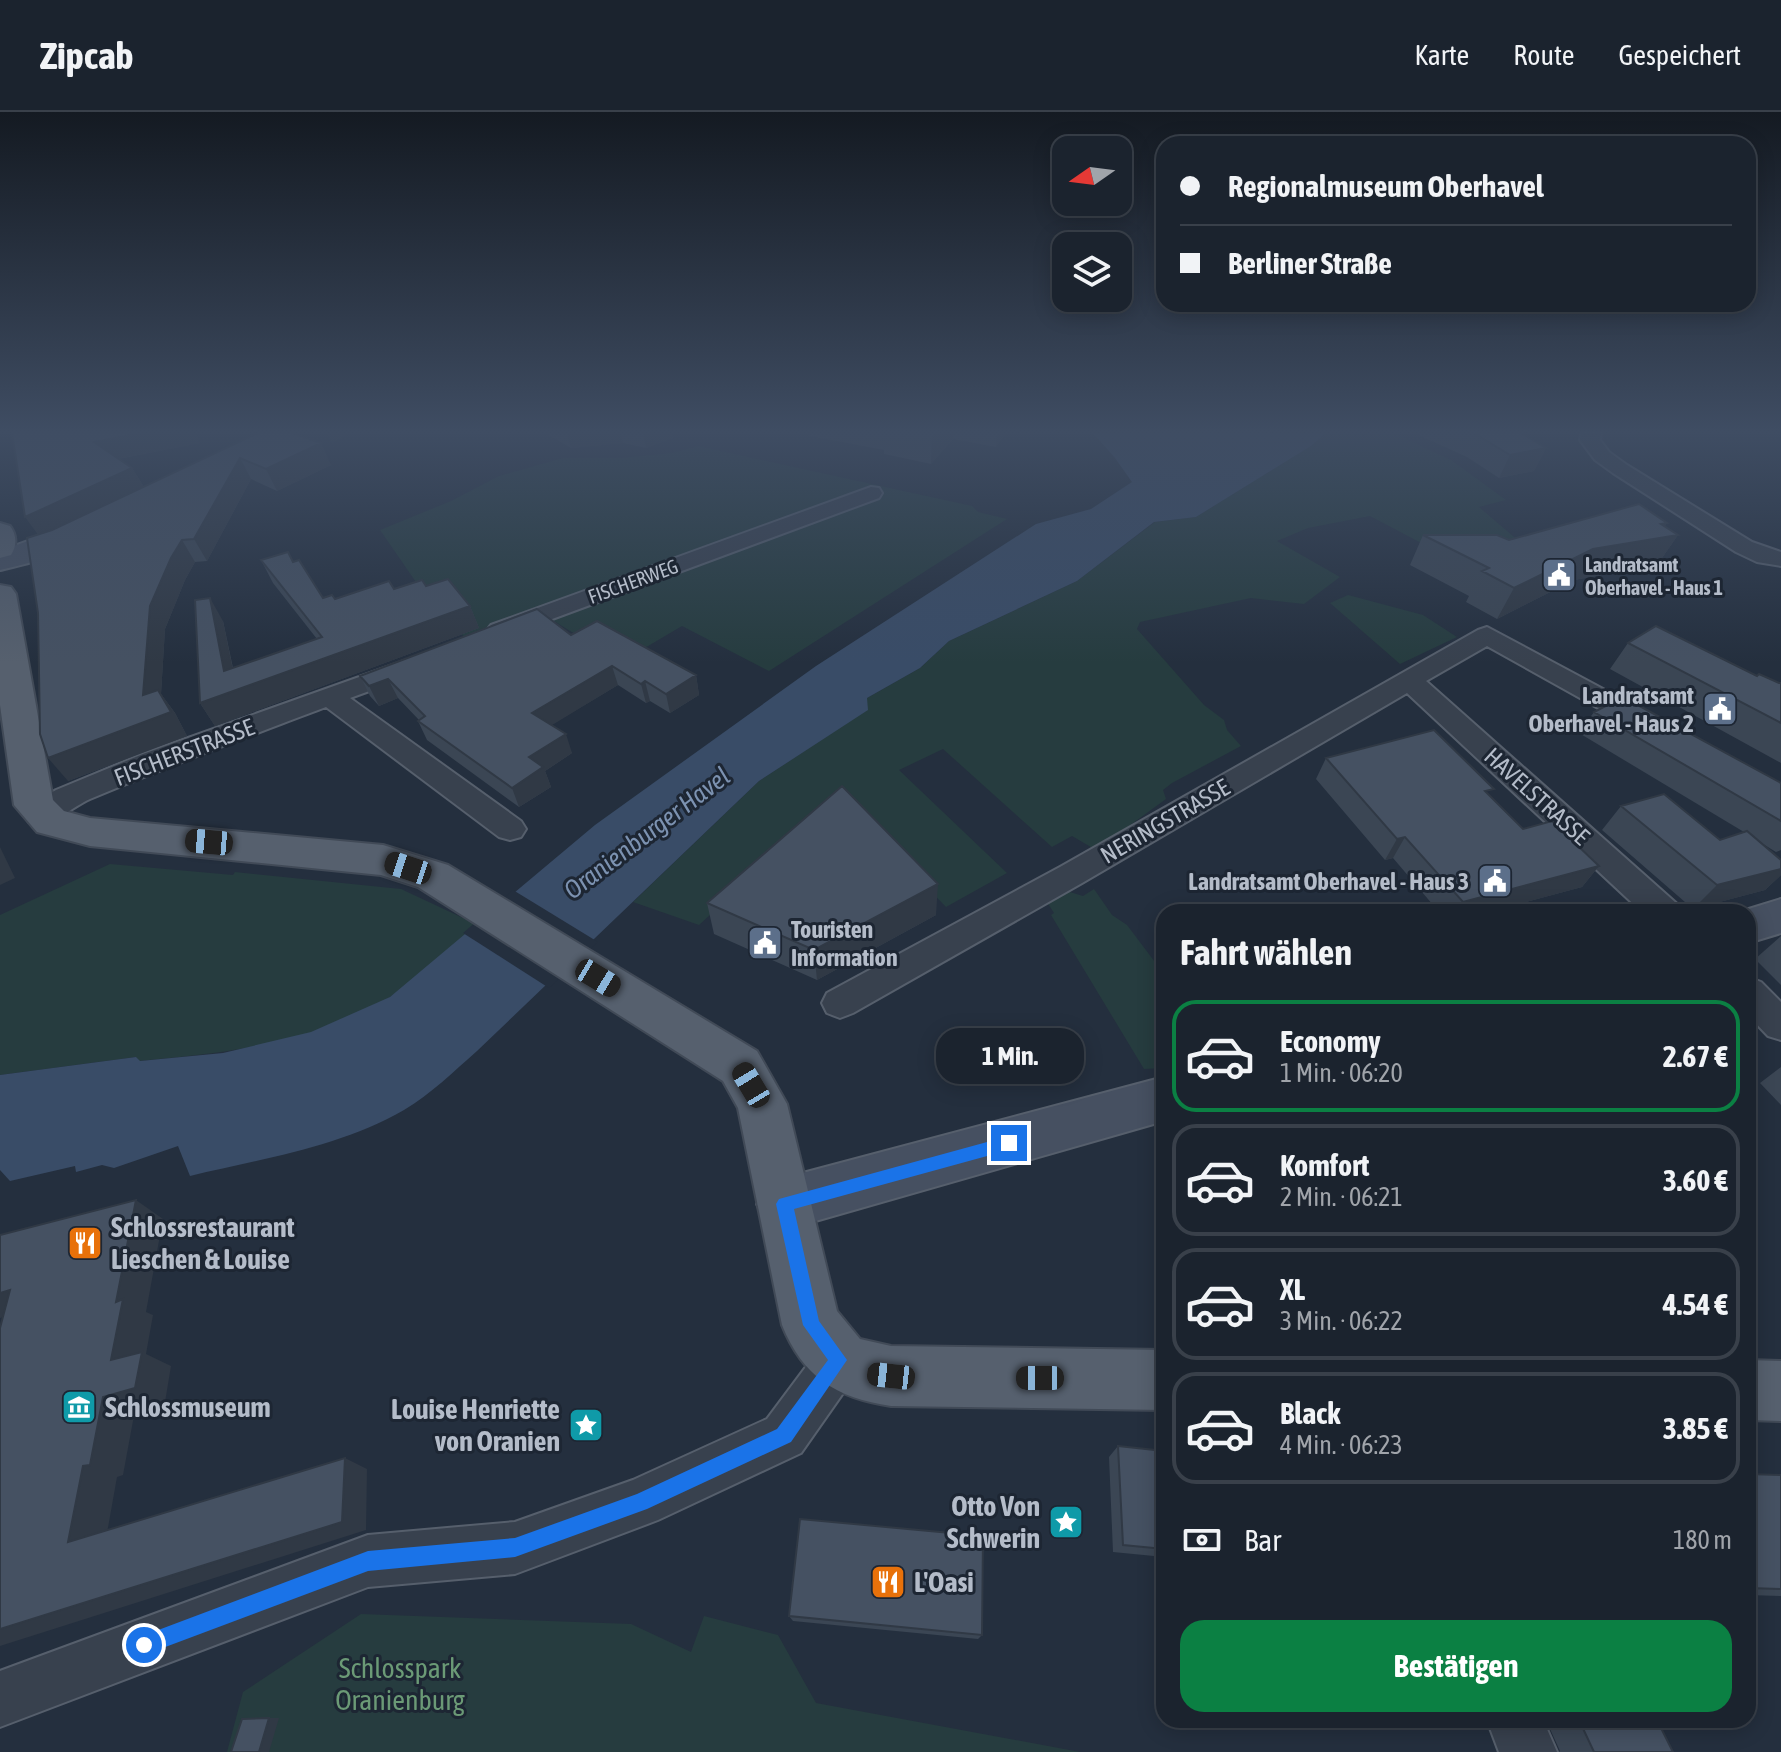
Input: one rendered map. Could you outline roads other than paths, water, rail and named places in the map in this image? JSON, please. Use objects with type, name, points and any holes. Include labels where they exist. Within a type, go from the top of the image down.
[{"type":"main road","points":[[0,561],[55,544],[109,518]]},
{"type":"main road","points":[[0,532],[0,549]]},
{"type":"main road","points":[[0,594],[34,805],[40,814],[68,828],[90,832],[383,860],[433,876],[740,1066],[762,1104],[811,1325],[865,1368],[1156,1380]]},
{"type":"main road","points":[[1756,924],[1781,916]]},
{"type":"main road","points":[[784,1204],[1156,1101]]},
{"type":"main road","points":[[1756,1390],[1781,1391]]},
{"type":"street","name":"FISCHERWEG","points":[[473,641],[826,510]]},
{"type":"street","points":[[1690,510],[1773,558]]},
{"type":"street","name":"NERINGSTRASSE","points":[[840,1003],[1487,635],[1674,738]]},
{"type":"street","name":"FISCHERSTRASSE","points":[[40,814],[67,797],[153,761],[332,698],[431,658]]},
{"type":"street","name":"HAVELSTRASSE","points":[[1410,681],[1655,904]]},
{"type":"street","points":[[332,698],[510,829]]},
{"type":"street","points":[[1756,1000],[1781,1025]]},
{"type":"street","points":[[0,1699],[368,1561],[515,1548],[640,1502],[784,1436],[865,1368]]},
{"type":"street","points":[[1518,1728],[1528,1752]]},
{"type":"water","name":"Oranienburger Havel","points":[[1089,510],[1208,510],[1196,517],[1154,522],[1077,581],[949,641],[920,668],[867,698],[868,710],[759,781],[477,1051],[433,1090],[404,1110],[327,1143],[190,1176],[178,1146],[114,1168],[102,1165],[76,1172],[75,1166],[10,1181],[0,1170],[0,1075],[136,1057],[140,1061],[223,1053],[311,1032],[390,997],[595,825],[816,666],[1036,524]]},
{"type":"place","name":"Landratsamt Oberhavel - Haus 1","points":[[1559,575]]},
{"type":"place","name":"Landratsamt Oberhavel - Haus 2","points":[[1720,709]]},
{"type":"place","name":"Landratsamt Oberhavel - Haus 3","points":[[1495,881]]},
{"type":"place","name":"Touristen Information","points":[[765,943]]},
{"type":"place","name":"Schlossrestaurant Lieschen & Louise","points":[[85,1243]]},
{"type":"place","name":"Schlossmuseum","points":[[79,1407]]},
{"type":"place","name":"Louise Henriette von Oranien","points":[[586,1425]]},
{"type":"place","name":"Otto Von Schwerin","points":[[1066,1522]]},
{"type":"place","name":"L'Oasi","points":[[888,1582]]},
{"type":"park label","name":"Schlosspark Oranienburg","points":[[400,1684]]}]
